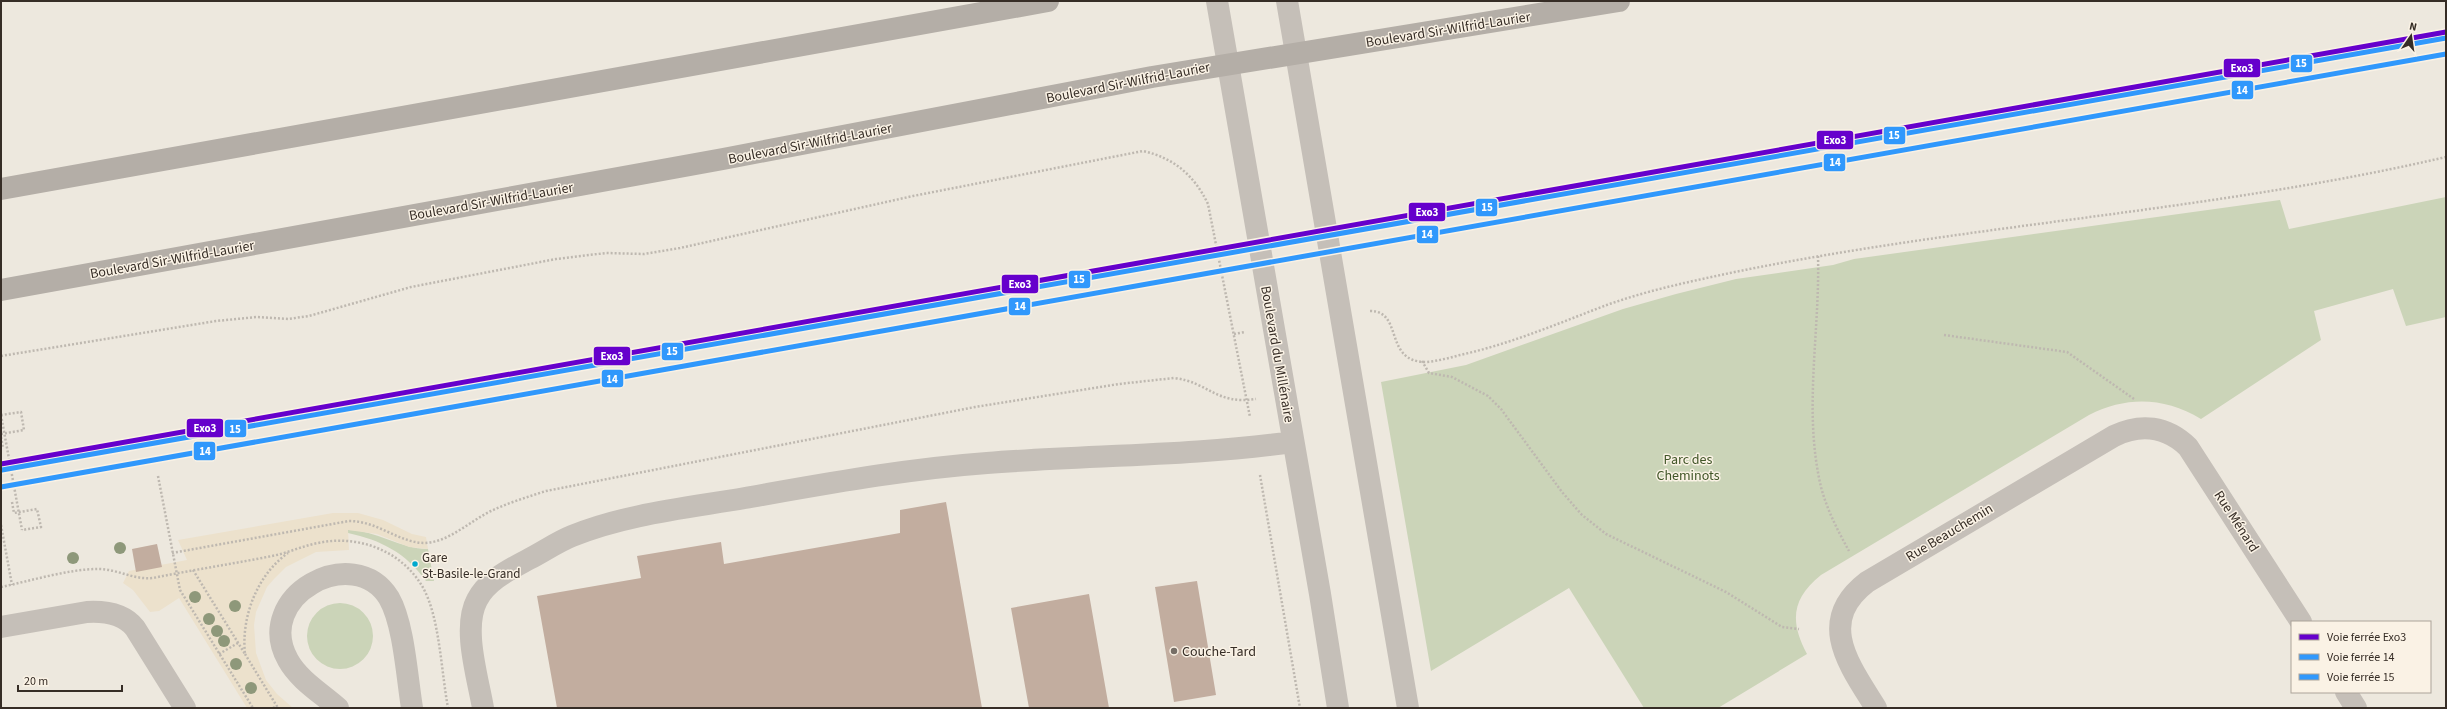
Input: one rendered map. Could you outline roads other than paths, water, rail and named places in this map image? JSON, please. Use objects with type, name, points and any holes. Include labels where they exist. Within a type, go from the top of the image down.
[{"type":"main road","points":[[1,188],[1048,1]]},
{"type":"main road","name":"Boulevard Sir-Wilfrid-Laurier","points":[[1,290],[723,159],[1226,64],[1619,1]]},
{"type":"street","name":"Boulevard du Millénaire","points":[[1216,1],[1320,594],[1338,708]]},
{"type":"street","points":[[1287,1],[1408,708]]},
{"type":"street","name":"Rue Beauchemin","points":[[1876,708],[1849,664],[1841,644],[1840,624],[1843,613],[1853,595],[1860,587],[1984,511],[2114,436],[2133,428],[2162,430]]},
{"type":"street","name":"Rue Ménard","points":[[2162,430],[2180,440],[2194,455],[2300,621]]},
{"type":"street","points":[[483,708],[471,635],[471,619],[477,599],[489,585],[511,569],[571,536],[638,517],[825,484],[923,470],[985,463],[1241,448],[1293,442]]},
{"type":"street","points":[[338,708],[309,684],[288,660],[282,646],[281,632],[283,616],[296,595],[309,584],[337,575],[354,576],[377,586],[388,597],[395,609],[412,708]]},
{"type":"street","points":[[1,627],[97,611],[123,617],[135,628],[185,708]]},
{"type":"street","points":[[2347,693],[2356,708]]},
{"type":"rail line","name":"Exo3","points":[[1,464],[2446,32]]},
{"type":"rail line","name":"15","points":[[2,470],[2446,38]]},
{"type":"rail line","name":"14","points":[[1,487],[2446,54]]},
{"type":"place","name":"Gare St-Basile-le-Grand","points":[[415,564]]},
{"type":"place","name":"Couche-Tard","points":[[1174,651]]},
{"type":"park label","name":"Parc des Cheminots","points":[[1688,468]]}]
